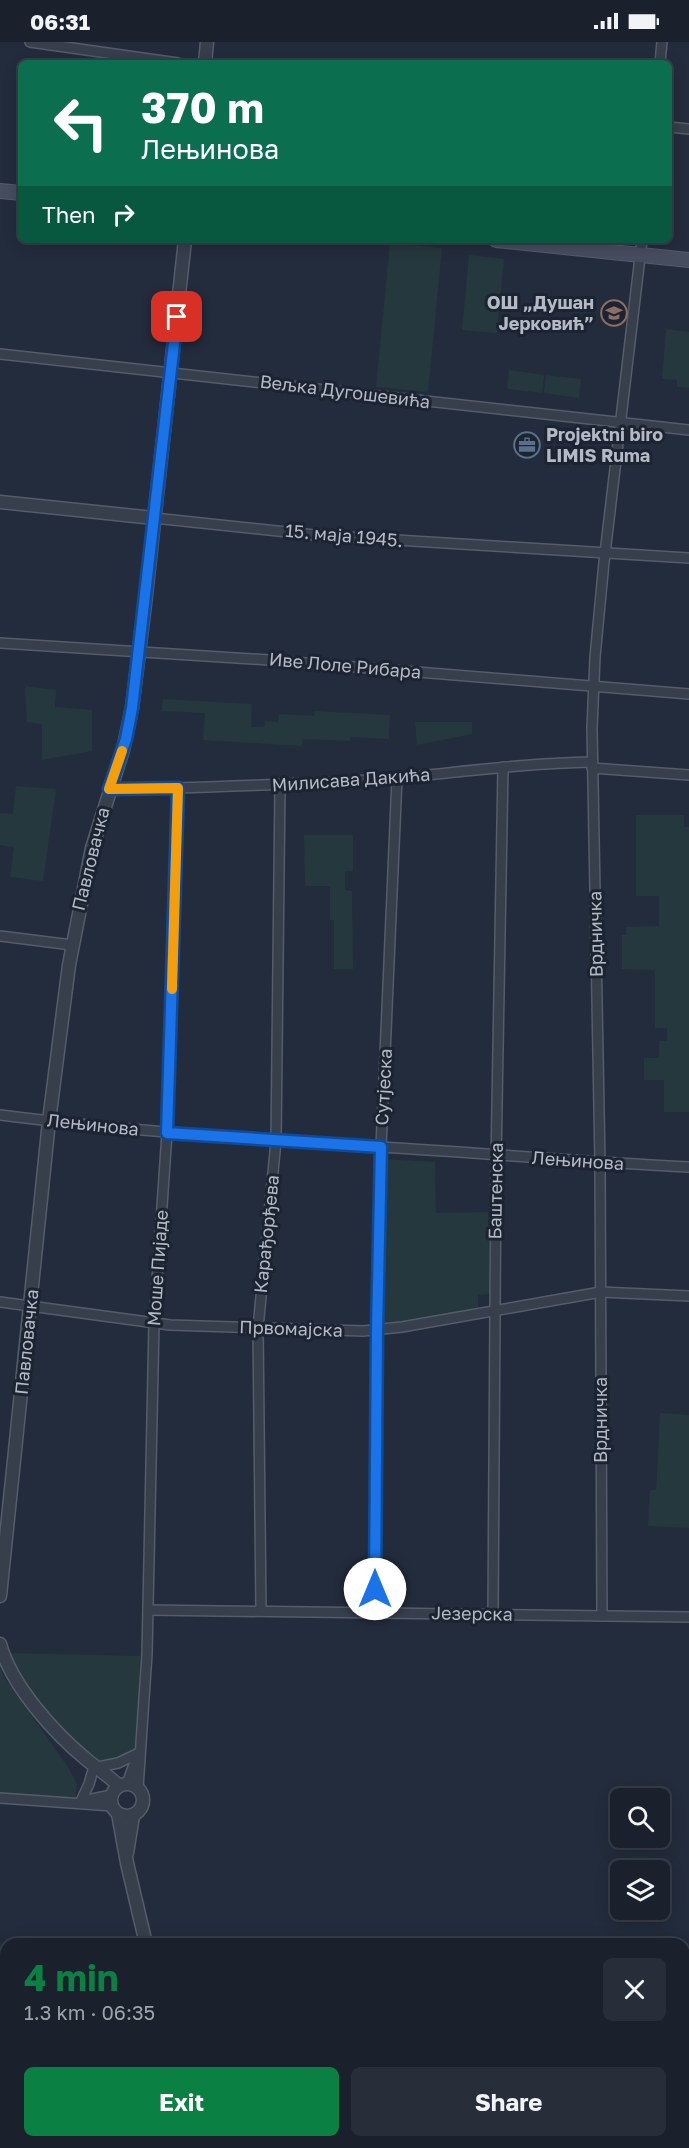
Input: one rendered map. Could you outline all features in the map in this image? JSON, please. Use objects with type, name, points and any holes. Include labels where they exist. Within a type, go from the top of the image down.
[{"type":"main road","points":[[0,191],[18,193]]},
{"type":"main road","points":[[524,243],[689,260]]},
{"type":"street","points":[[30,42],[157,60]]},
{"type":"street","points":[[205,60],[207,42]]},
{"type":"street","points":[[660,60],[662,42]]},
{"type":"street","points":[[672,127],[689,129]]},
{"type":"street","name":"Павловачка","points":[[0,1596],[49,1121],[72,945],[92,848],[127,735],[139,652],[185,243]]},
{"type":"street","name":"Врдничка","points":[[602,1616],[600,1163],[592,765],[593,686],[620,424],[642,243]]},
{"type":"street","name":"Вељка Дугошевића","points":[[0,354],[689,430]]},
{"type":"street","name":"15. маја 1945.","points":[[0,502],[315,535],[689,558]]},
{"type":"street","name":"Иве Лоле Рибара","points":[[0,643],[268,660],[689,694]]},
{"type":"street","name":"Милисава Дакића","points":[[109,789],[280,786],[397,778],[503,767],[592,765],[689,775]]},
{"type":"street","name":"Баштенска","points":[[493,1615],[496,1155],[503,767]]},
{"type":"street","name":"Сутјеска","points":[[375,1613],[381,1147],[397,778]]},
{"type":"street","name":"Карађорђева","points":[[261,1611],[258,1328],[276,1141],[280,786]]},
{"type":"street","name":"Моше Пијаде","points":[[120,1795],[139,1751],[145,1707],[154,1324],[167,1133],[178,788]]},
{"type":"street","points":[[0,936],[72,945]]},
{"type":"street","name":"Лењинова","points":[[0,1115],[167,1133],[689,1167]]},
{"type":"street","name":"Првомајска","points":[[0,1302],[154,1324],[377,1331],[601,1292],[689,1296]]},
{"type":"street","name":"Језерска","points":[[148,1610],[689,1617]]},
{"type":"street","points":[[0,1644],[9,1669],[32,1703],[120,1795],[125,1816],[133,1816]]},
{"type":"street","points":[[93,1766],[118,1763],[139,1751]]},
{"type":"street","points":[[78,1802],[89,1784],[93,1766]]},
{"type":"street","points":[[120,1795],[123,1845],[145,1938]]},
{"type":"street","points":[[0,1798],[78,1802],[120,1795],[144,1801],[140,1810],[133,1816],[126,1854]]},
{"type":"green space","points":[[390,243],[442,248],[428,392],[376,387]]},
{"type":"green space","points":[[469,255],[504,259],[497,333],[462,330]]},
{"type":"green space","points":[[666,329],[689,332],[689,388],[677,387],[677,380],[662,379]]},
{"type":"green space","points":[[509,370],[544,375],[542,393],[507,389]]},
{"type":"green space","points":[[546,375],[581,379],[579,398],[544,393]]},
{"type":"green space","points":[[25,686],[56,690],[55,707],[92,710],[92,751],[42,760],[42,724],[27,722]]},
{"type":"green space","points":[[163,699],[252,704],[251,727],[264,727],[265,721],[278,722],[279,714],[314,716],[315,711],[390,715],[389,739],[350,737],[350,741],[303,739],[302,746],[203,740],[205,713],[162,711]]},
{"type":"green space","points":[[415,722],[472,722],[472,734],[417,745]]},
{"type":"green space","points":[[16,786],[56,789],[43,881],[10,877],[14,847],[0,845],[0,813],[13,814]]},
{"type":"green space","points":[[636,815],[684,815],[684,827],[689,827],[689,1112],[664,1112],[664,1080],[644,1080],[644,1058],[659,1058],[659,1041],[667,1041],[667,1028],[655,1028],[655,970],[622,969],[622,935],[626,935],[626,927],[659,926],[659,896],[636,896]]},
{"type":"green space","points":[[304,835],[353,835],[353,871],[345,871],[345,890],[352,891],[353,969],[334,969],[334,920],[330,920],[330,886],[305,886]]},
{"type":"green space","points":[[384,1159],[435,1162],[436,1213],[488,1212],[490,1294],[478,1295],[478,1311],[383,1327]]},
{"type":"green space","points":[[660,1413],[689,1415],[689,1528],[648,1526],[650,1490],[656,1490]]},
{"type":"green space","points":[[8,1653],[140,1656],[137,1743],[127,1754],[114,1762],[104,1762],[91,1756],[77,1746],[49,1715],[24,1681]]},
{"type":"green space","points":[[0,1667],[4,1677],[68,1767],[77,1784],[75,1798],[0,1795]]},
{"type":"slow traffic","points":[[122,751],[109,789],[178,788],[172,989]]},
{"type":"place","name":"ОШ „Душан Јерковић”","points":[[614,313]]},
{"type":"place","name":"Projektni biro LIMIS Ruma","points":[[527,445]]},
{"type":"route","points":[[177,317],[132,708],[126,739],[109,789],[178,788],[167,1133],[381,1147],[375,1589]]}]
